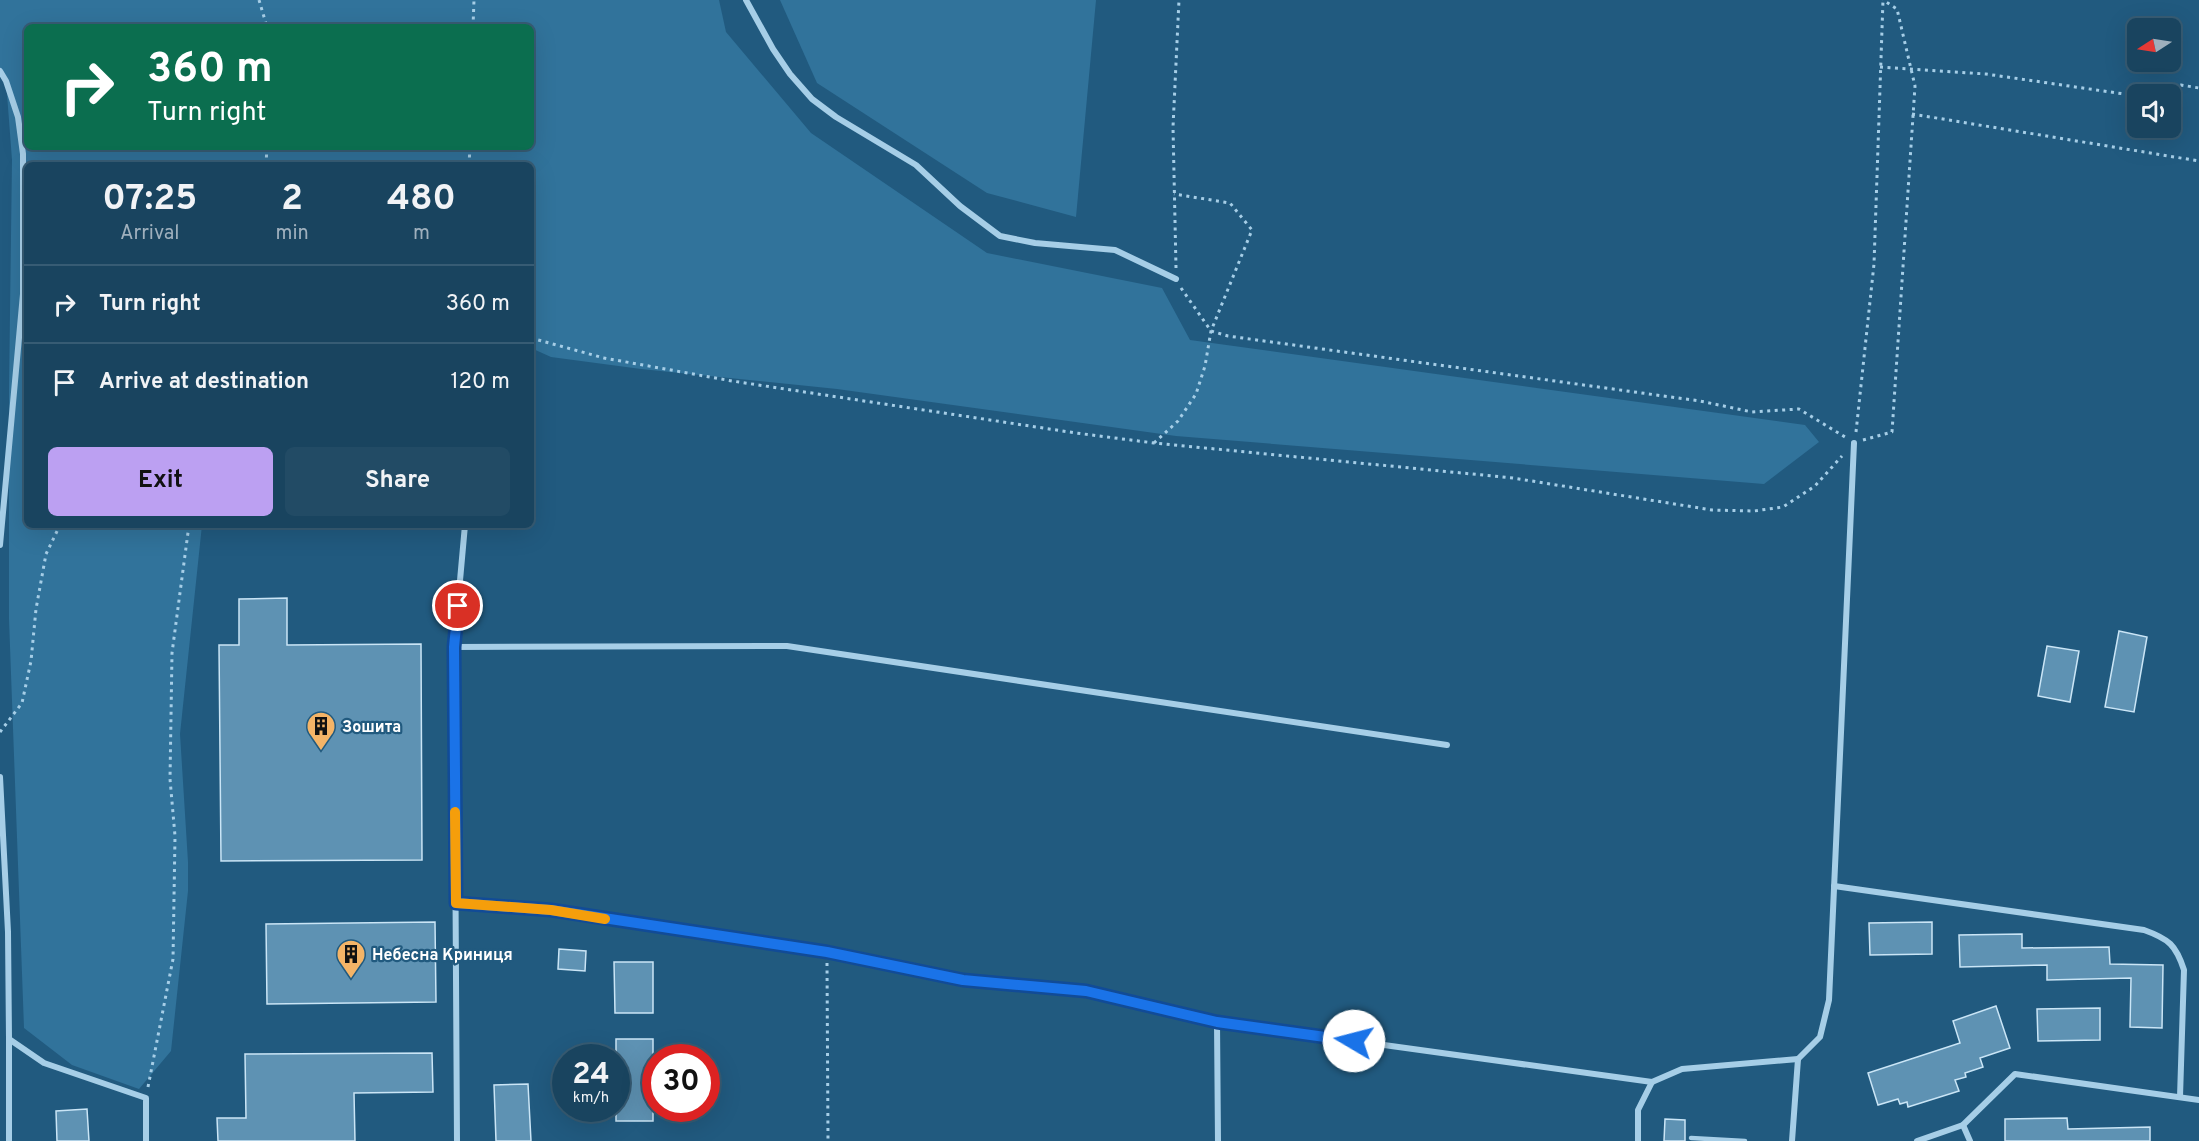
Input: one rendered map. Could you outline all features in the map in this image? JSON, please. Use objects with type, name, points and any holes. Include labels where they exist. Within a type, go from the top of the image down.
[{"type":"street","points":[[746,0],[773,49],[790,74],[812,99],[836,117],[916,165],[960,206],[1000,236],[1035,243],[1115,250],[1176,279]]},
{"type":"street","points":[[0,72],[6,81],[18,117],[23,154],[23,294],[0,545]]},
{"type":"street","points":[[456,903],[551,910],[827,952],[963,980],[1086,991],[1217,1022],[1652,1082],[1682,1069],[1798,1059],[1820,1037],[1829,1000],[1854,443]]},
{"type":"street","points":[[457,1141],[454,647],[465,528]]},
{"type":"street","points":[[454,647],[787,646],[1446,745]]},
{"type":"street","points":[[0,777],[8,932],[9,1141]]},
{"type":"street","points":[[1834,886],[2144,930],[2161,936],[2178,951],[2184,970],[2180,1096]]},
{"type":"street","points":[[1217,1022],[1218,1141]]},
{"type":"street","points":[[9,1039],[44,1064],[146,1098],[146,1141]]},
{"type":"street","points":[[1792,1141],[1798,1059]]},
{"type":"street","points":[[1917,1141],[1963,1125],[2014,1074],[2199,1100]]},
{"type":"street","points":[[1638,1141],[1638,1110],[1652,1082]]},
{"type":"street","points":[[1963,1125],[1970,1141]]},
{"type":"lane","points":[[1691,1138],[1745,1141]]},
{"type":"path","points":[[259,0],[266,24]]},
{"type":"path","points":[[473,24],[474,0]]},
{"type":"path","points":[[1179,0],[1173,127],[1176,279],[1211,331],[1245,340],[1700,401],[1752,412],[1799,409],[1854,443]]},
{"type":"path","points":[[1854,443],[1874,264],[1883,0]]},
{"type":"path","points":[[534,340],[604,358],[732,381],[1154,443],[1287,454],[1513,478],[1712,510],[1754,511],[1783,507],[1815,486],[1854,443],[1892,432],[1915,86],[1897,9],[1883,0]]},
{"type":"path","points":[[1880,66],[1986,74],[2127,94]]},
{"type":"path","points":[[2181,86],[2199,88]]},
{"type":"path","points":[[1912,114],[2199,161]]},
{"type":"path","points":[[1154,443],[1178,421],[1196,394],[1205,366],[1211,331],[1252,230],[1230,203],[1174,194]]},
{"type":"path","points":[[0,732],[21,703],[31,661],[36,609],[46,554],[59,528]]},
{"type":"path","points":[[146,1098],[173,959],[175,836],[170,779],[172,653],[189,528]]},
{"type":"path","points":[[827,952],[828,1141]]},
{"type":"shaded area","points":[[0,0],[719,0],[726,32],[811,133],[987,253],[1162,288],[1190,340],[1805,425],[1819,442],[1764,484],[1176,436],[837,389],[641,369],[551,357],[534,349],[534,162],[24,162],[24,528],[202,528],[180,734],[188,891],[171,1051],[139,1089],[72,1065],[24,1028],[9,619],[12,160],[6,81],[0,68]]},
{"type":"shaded area","points":[[780,0],[1096,0],[1076,217],[987,193],[817,83]]},
{"type":"building","name":"Зошита","points":[[287,598],[287,645],[421,644],[422,860],[221,861],[219,645],[239,645],[239,599]]},
{"type":"building","points":[[2119,631],[2147,637],[2134,712],[2105,707]]},
{"type":"building","points":[[2047,646],[2079,651],[2070,702],[2038,696]]},
{"type":"building","name":"Небесна Криниця","points":[[435,922],[436,1002],[267,1004],[266,924]]},
{"type":"building","points":[[1932,922],[1932,954],[1870,955],[1869,923]]},
{"type":"building","points":[[2022,934],[2022,948],[2109,947],[2110,964],[2163,965],[2162,1028],[2130,1027],[2131,978],[2047,980],[2047,965],[1960,967],[1959,935]]},
{"type":"building","points":[[559,949],[586,951],[585,971],[558,969]]},
{"type":"building","points":[[614,962],[653,962],[653,1013],[615,1013]]},
{"type":"building","points":[[1996,1006],[2010,1048],[1980,1058],[1983,1067],[1965,1073],[1966,1077],[1955,1080],[1959,1091],[1908,1107],[1907,1102],[1900,1104],[1898,1099],[1878,1105],[1868,1073],[1960,1043],[1953,1021]]},
{"type":"building","points":[[2100,1008],[2100,1040],[2038,1041],[2037,1009]]},
{"type":"building","points":[[616,1039],[653,1039],[653,1044],[642,1044],[642,1121],[630,1121],[630,1044],[616,1044]]},
{"type":"building","points":[[432,1053],[433,1092],[354,1093],[355,1141],[218,1141],[217,1118],[246,1118],[245,1054]]},
{"type":"building","points":[[528,1084],[531,1141],[496,1141],[494,1085]]},
{"type":"building","points":[[87,1109],[89,1141],[57,1141],[56,1111]]},
{"type":"building","points":[[2067,1118],[2068,1129],[2150,1127],[2150,1141],[2005,1141],[2005,1119]]},
{"type":"building","points":[[1665,1119],[1685,1120],[1685,1141],[1664,1141]]},
{"type":"slow traffic","points":[[455,812],[456,903],[551,910],[605,919]]},
{"type":"place","name":"Зошита","points":[[321,752]]},
{"type":"place","name":"Небесна Криниця","points":[[351,980]]},
{"type":"route","points":[[458,606],[454,647],[456,903],[551,910],[827,952],[963,980],[1086,991],[1217,1022],[1354,1041]]}]
